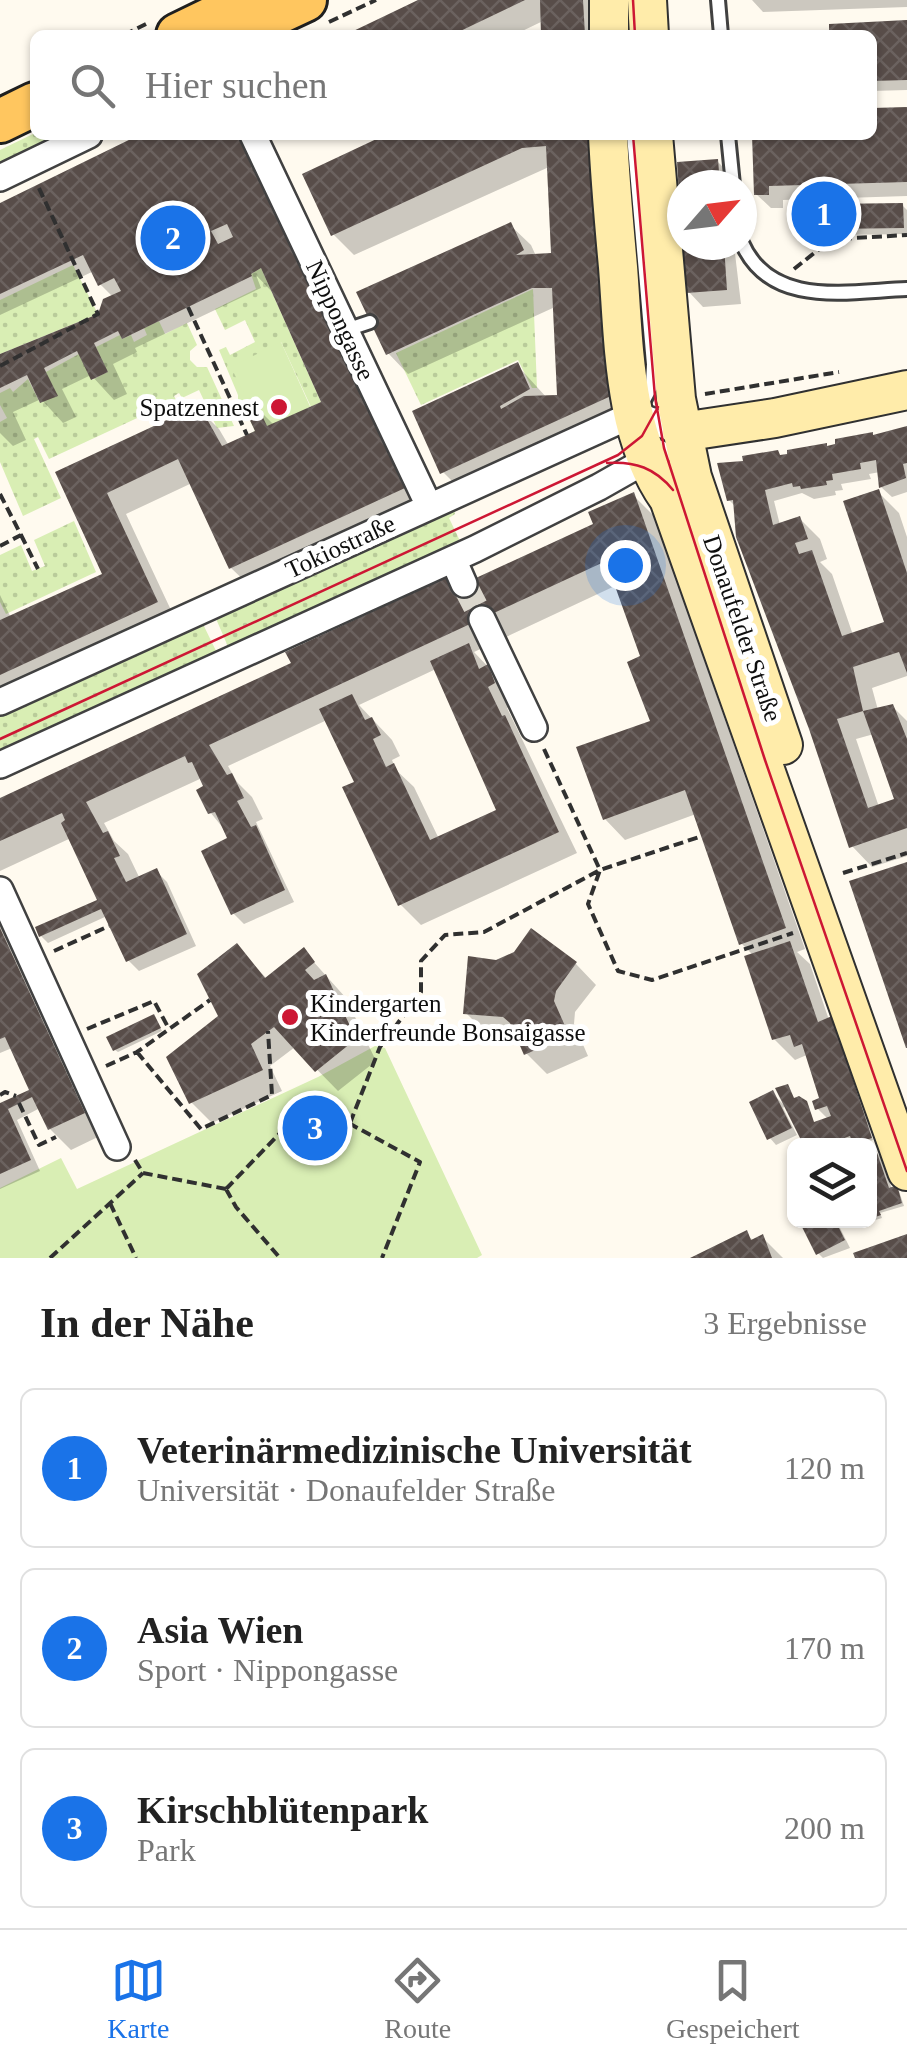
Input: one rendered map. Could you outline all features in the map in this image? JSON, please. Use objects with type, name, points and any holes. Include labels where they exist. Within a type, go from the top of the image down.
[{"type":"main road","points":[[208,30],[250,0]]},
{"type":"main road","points":[[609,0],[609,30]]},
{"type":"main road","points":[[647,0],[648,30]]},
{"type":"main road","points":[[217,30],[311,14]]},
{"type":"main road","points":[[0,121],[30,106]]},
{"type":"main road","points":[[0,145],[30,130]]},
{"type":"main road","name":"Donaufelder Straße","points":[[608,140],[608,236],[634,414],[648,462],[669,499],[820,922],[900,1097]]},
{"type":"main road","name":"Donaufelder Straße","points":[[653,140],[667,308],[682,432],[692,477],[900,1097],[907,1171]]},
{"type":"main road","points":[[682,432],[775,418],[907,390]]},
{"type":"street","points":[[0,178],[79,140]]},
{"type":"street","name":"Nippongasse","points":[[257,140],[358,326],[428,506]]},
{"type":"street","points":[[0,765],[453,559],[648,462],[682,432],[634,414]]},
{"type":"street","name":"Tokiostraße","points":[[0,702],[634,414]]},
{"type":"street","points":[[453,559],[464,584]]},
{"type":"street","points":[[482,619],[534,728]]},
{"type":"street","points":[[0,890],[117,1147]]},
{"type":"lane","points":[[718,0],[721,30]]},
{"type":"lane","points":[[633,140],[652,364],[650,392],[634,414]]},
{"type":"lane","points":[[728,140],[732,170]]},
{"type":"lane","points":[[752,260],[757,269],[778,282],[812,293],[907,289]]},
{"type":"path","points":[[311,14],[376,0]]},
{"type":"path","points":[[0,366],[98,314],[35,180]]},
{"type":"path","points":[[148,223],[169,268]]},
{"type":"path","points":[[865,228],[865,237]]},
{"type":"path","points":[[897,236],[898,228]]},
{"type":"path","points":[[778,282],[837,232],[837,239],[907,235]]},
{"type":"path","points":[[188,308],[247,435]]},
{"type":"path","points":[[693,396],[849,370]]},
{"type":"path","points":[[0,494],[38,569]]},
{"type":"path","points":[[0,546],[21,535]]},
{"type":"path","points":[[534,728],[600,870],[588,904],[618,971],[652,980],[820,922]]},
{"type":"path","points":[[350,1122],[380,1047],[420,992],[421,960],[446,935],[484,932],[600,870],[702,836]]},
{"type":"path","points":[[842,873],[907,853]]},
{"type":"path","points":[[44,955],[109,926]]},
{"type":"path","points":[[97,1070],[137,1052],[210,1000]]},
{"type":"path","points":[[80,1032],[154,1001],[169,1030]]},
{"type":"path","points":[[137,1052],[201,1129],[272,1095],[268,1030]]},
{"type":"path","points":[[0,1095],[6,1092],[16,1096]]},
{"type":"path","points":[[226,1190],[310,1102],[420,1162],[382,1258]]},
{"type":"path","points":[[19,1103],[40,1145],[56,1137]]},
{"type":"path","points":[[50,1258],[143,1173],[226,1190],[280,1258]]},
{"type":"path","points":[[110,1204],[136,1258]]},
{"type":"green space","points":[[30,135],[30,140],[50,140],[0,164],[0,150]]},
{"type":"green space","points":[[73,265],[98,314],[0,354],[0,300]]},
{"type":"green space","points":[[261,268],[321,402],[311,407],[281,342],[246,412],[238,410],[238,395],[219,350],[226,347],[230,355],[255,342],[245,320],[225,330],[215,309],[256,289],[251,274]]},
{"type":"green space","points":[[533,289],[537,388],[532,388],[518,360],[421,405],[396,353]]},
{"type":"green space","points":[[159,321],[165,334],[187,323],[197,345],[190,351],[190,360],[197,367],[207,367],[234,426],[217,428],[199,390],[182,398],[179,393],[174,396],[176,400],[49,459],[38,437],[34,439],[61,498],[23,516],[0,462],[0,422],[7,418],[0,405],[0,393],[10,388],[13,392],[28,379],[40,403],[46,372],[79,354],[92,380],[107,372],[96,347],[120,335],[122,339],[131,335],[134,342],[147,335],[144,328]]},
{"type":"green space","name":"Spatzennest","points":[[281,342],[327,444],[247,435],[255,431],[246,412],[249,404],[231,367]]},
{"type":"green space","points":[[454,504],[455,514],[449,518],[461,543],[229,649],[214,614]]},
{"type":"green space","points":[[74,521],[96,572],[6,614],[0,602],[0,555],[21,545],[32,571],[45,566],[34,540]]},
{"type":"green space","points":[[201,620],[218,655],[0,754],[0,713]]},
{"type":"green space","points":[[375,1046],[385,1048],[482,1255],[477,1258],[0,1258],[0,1188],[61,1158],[77,1189],[318,1077]]},
{"type":"building","points":[[418,0],[525,0],[462,30],[355,30]]},
{"type":"building","points":[[540,0],[583,0],[585,30],[541,30]]},
{"type":"building","points":[[907,20],[907,80],[877,81],[877,30],[829,30],[829,24]]},
{"type":"building","points":[[907,107],[907,182],[769,186],[769,195],[757,195],[752,140],[877,140],[877,108]]},
{"type":"building","points":[[129,140],[244,140],[405,488],[229,569],[178,459],[107,493],[158,602],[0,675],[0,620],[102,574],[55,472],[199,405],[222,446],[255,431],[246,412],[249,404],[257,405],[267,426],[321,402],[261,268],[252,276],[122,339],[118,331],[94,343],[108,372],[91,380],[77,351],[44,368],[58,396],[40,403],[27,375],[0,388],[0,354],[98,314],[103,299],[121,291],[114,278],[98,286],[83,255],[0,294],[0,203]],"holes":[[[154,220],[177,264],[162,271],[142,226]],[[227,224],[233,237],[218,244],[211,231]]]},
{"type":"building","points":[[374,140],[589,140],[611,396],[440,474],[412,411],[518,362],[530,389],[500,406],[501,409],[524,396],[557,395],[552,288],[532,288],[386,355],[356,292],[511,222],[524,250],[516,255],[551,253],[546,146],[522,148],[331,236],[302,174]]},
{"type":"building","points":[[718,159],[719,170],[677,170],[677,162]]},
{"type":"building","points":[[903,203],[904,228],[831,229],[830,204]]},
{"type":"building","points":[[684,260],[725,260],[727,290],[686,293]]},
{"type":"building","points":[[907,426],[907,463],[903,464],[906,478],[879,488],[876,460],[860,463],[861,469],[832,474],[833,480],[826,481],[827,485],[801,489],[792,483],[765,490],[773,525],[800,516],[808,539],[795,543],[799,554],[812,550],[842,636],[884,622],[843,501],[879,489],[907,573],[907,673],[899,652],[853,667],[863,711],[893,704],[907,739],[907,828],[849,848],[809,729],[736,537],[733,500],[727,501],[717,463],[743,461],[742,456],[778,450],[780,455],[787,454],[787,450],[835,444],[835,439]],"holes":[[[863,711],[894,799],[868,808],[837,719]]]},
{"type":"building","points":[[634,492],[786,928],[739,945],[685,790],[603,820],[576,747],[650,721],[627,662],[640,656],[606,561],[209,745],[227,775],[232,773],[244,798],[237,801],[251,827],[256,825],[285,890],[231,915],[201,851],[227,838],[215,812],[208,814],[196,790],[203,786],[185,756],[86,802],[103,833],[108,831],[120,856],[114,858],[126,882],[157,868],[187,934],[126,962],[101,909],[39,937],[35,927],[97,900],[61,823],[65,820],[62,813],[0,841],[0,798],[291,663],[285,652],[447,577],[452,589],[593,524],[588,512]]},
{"type":"building","points":[[469,643],[479,669],[488,664],[495,683],[488,687],[559,832],[398,906],[342,787],[354,782],[319,709],[352,694],[365,720],[372,717],[381,735],[373,739],[386,767],[394,763],[430,840],[496,810],[430,661]]},
{"type":"building","points":[[907,862],[907,1048],[906,1048],[849,881]]},
{"type":"building","points":[[0,928],[85,1113],[48,1130],[32,1097],[8,1109],[31,1160],[0,1174],[0,1103],[29,1090],[5,1037],[0,1039]]},
{"type":"building","points":[[531,928],[577,962],[556,991],[554,1001],[569,1035],[524,1055],[510,1023],[503,1017],[463,1014],[468,956],[496,960],[514,952]]},
{"type":"building","points":[[790,941],[818,1022],[832,1016],[872,1138],[800,1138],[775,1088],[788,1084],[794,1098],[799,1096],[807,1101],[814,1122],[831,1116],[827,1106],[815,1110],[812,1101],[819,1098],[802,1044],[794,1047],[790,1035],[772,1040],[744,956]]},
{"type":"building","points":[[237,943],[265,978],[304,947],[315,962],[305,970],[314,980],[326,974],[356,1039],[315,1072],[274,1027],[251,1044],[263,1070],[189,1104],[166,1057],[218,1016],[197,974]]},
{"type":"building","points":[[154,1014],[161,1028],[113,1051],[106,1037]]},
{"type":"building","points":[[773,1090],[792,1128],[767,1140],[749,1102]]},
{"type":"building","points":[[877,1153],[889,1188],[897,1185],[902,1203],[879,1211],[881,1215],[877,1216]]},
{"type":"building","points":[[802,1228],[839,1228],[845,1240],[816,1255]]},
{"type":"building","points":[[747,1230],[751,1240],[763,1234],[772,1258],[690,1258]]},
{"type":"building","points":[[907,1234],[907,1258],[855,1258],[853,1253]]},
{"type":"tunnel","points":[[464,584],[482,619]]},
{"type":"tram line","points":[[633,0],[635,30]]},
{"type":"tram line","points":[[633,140],[655,397],[664,448],[765,760],[907,1171]]},
{"type":"tram line","points":[[0,739],[618,455],[642,436],[658,407]]},
{"type":"tram line","points":[[607,463],[644,468],[673,490]]},
{"type":"place","name":"Veterinärmedizinische Universität","points":[[824,214]]},
{"type":"place","name":"Asia Wien","points":[[173,238]]},
{"type":"place","name":"Spatzennest","points":[[279,407]]},
{"type":"place","name":"Kindergarten Kinderfreunde Bonsaigasse","points":[[290,1017]]},
{"type":"place","name":"Kirschblütenpark","points":[[315,1128]]}]
